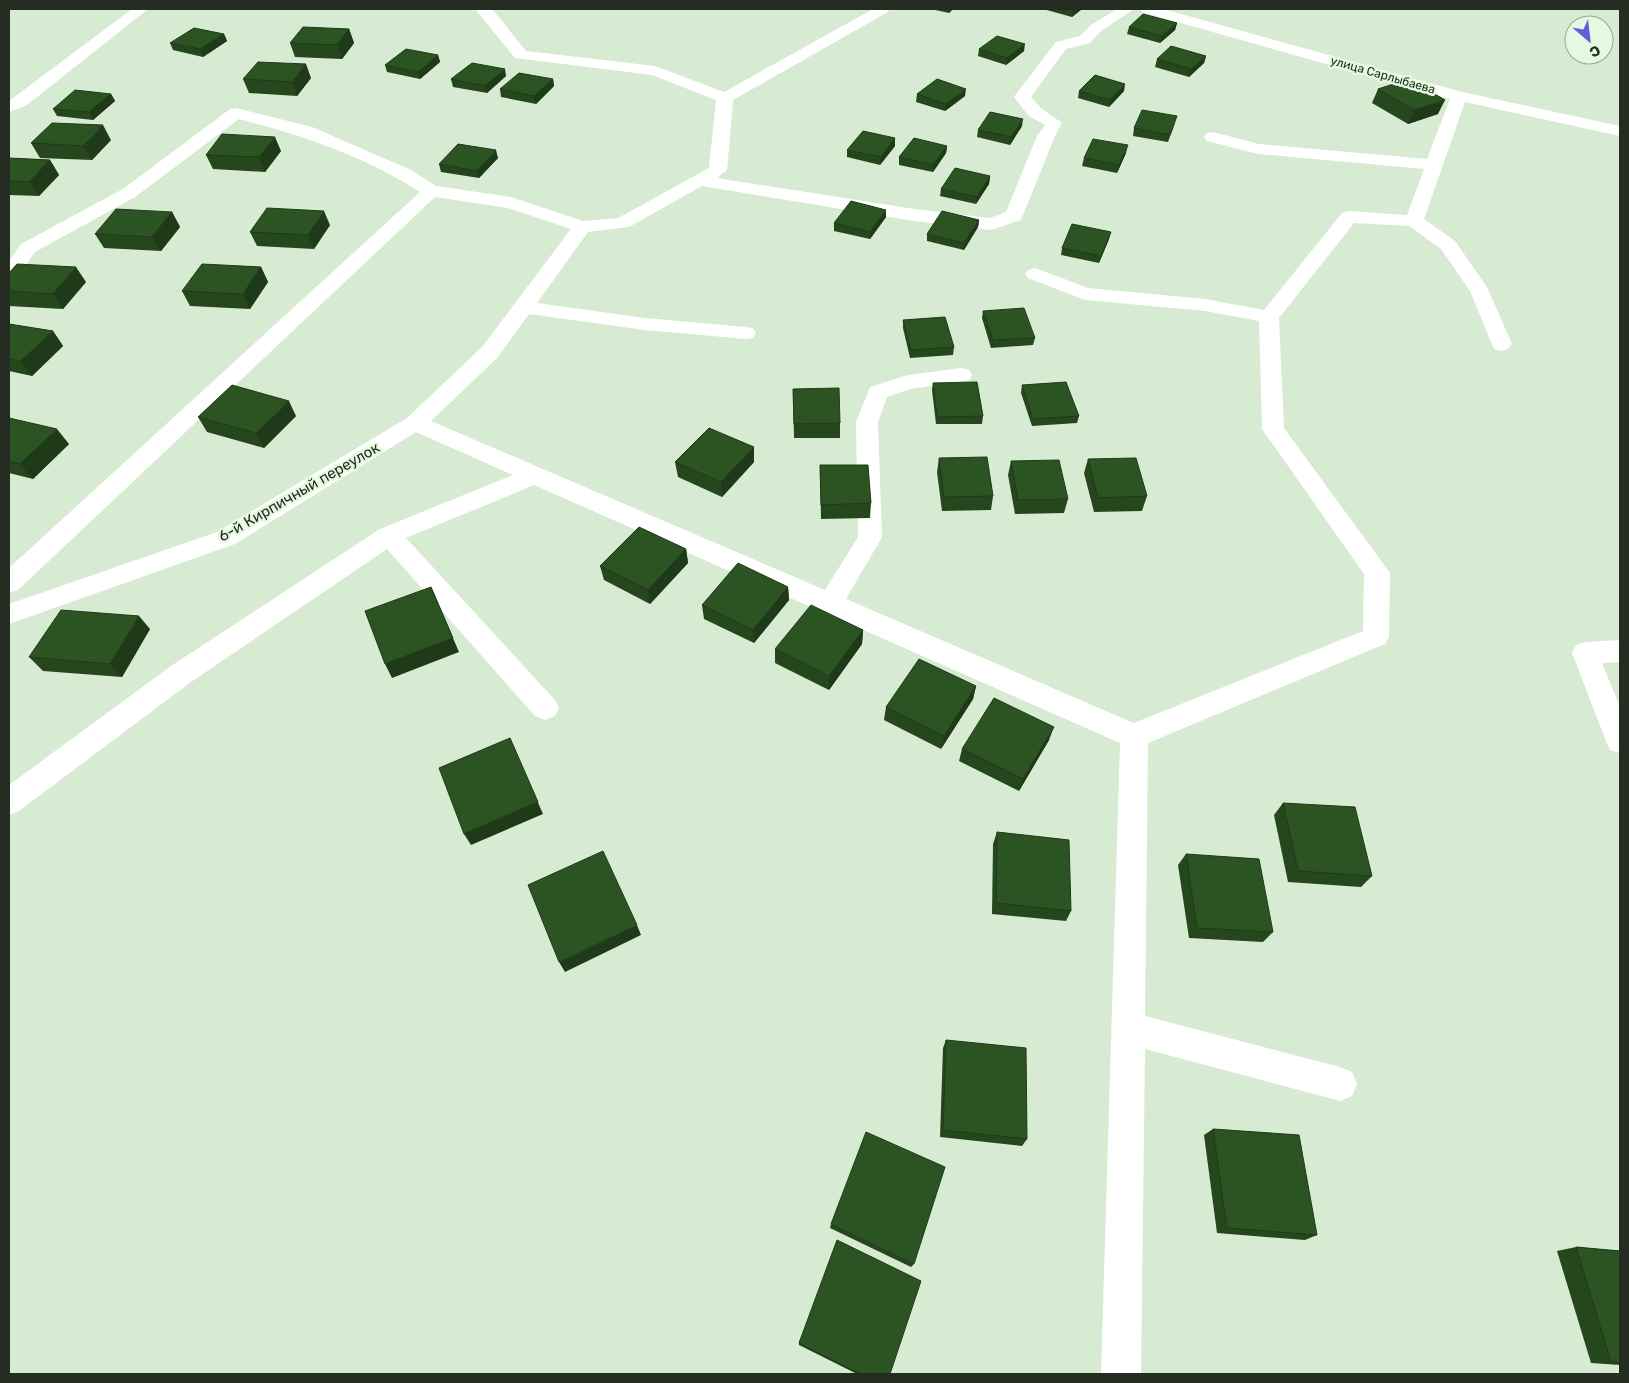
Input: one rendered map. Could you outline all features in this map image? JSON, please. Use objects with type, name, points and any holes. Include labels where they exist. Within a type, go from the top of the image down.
[{"type":"street","points":[[9,107],[21,100],[141,9]]},
{"type":"street","points":[[482,9],[488,13],[521,55],[655,71],[725,98]]},
{"type":"street","points":[[725,98],[883,9]]},
{"type":"street","points":[[699,180],[914,215],[972,222],[991,224],[1014,216],[1046,136],[1054,123],[1035,112],[1022,97],[1061,45],[1085,40],[1096,28],[1127,9]]},
{"type":"street","name":"улица Сарлыбаева","points":[[1147,9],[1459,96],[1620,132]]},
{"type":"street","points":[[1414,221],[1459,96]]},
{"type":"street","points":[[9,275],[28,248],[129,193],[236,113],[306,131],[405,174],[431,191],[511,203],[582,227],[622,223],[718,170],[725,98]]},
{"type":"street","points":[[1213,137],[1258,149],[1434,165]]},
{"type":"street","points":[[9,583],[431,191]]},
{"type":"street","points":[[415,423],[1134,736],[1376,637],[1377,573],[1273,429],[1269,318],[1349,217],[1414,221],[1448,246],[1480,292],[1501,344]]},
{"type":"street","name":"6-й Кирпичный переулок","points":[[9,614],[226,538],[415,423],[490,352],[582,227]]},
{"type":"street","points":[[1035,274],[1085,294],[1205,305],[1269,318]]},
{"type":"street","points":[[523,307],[645,324],[746,333]]},
{"type":"street","points":[[830,604],[870,537],[867,422],[878,392],[908,382],[961,375]]},
{"type":"street","points":[[9,802],[181,674],[389,535],[535,475]]},
{"type":"street","points":[[389,535],[545,708]]},
{"type":"street","points":[[1620,651],[1585,653],[1620,741]]},
{"type":"street","points":[[1121,1374],[1134,736]]},
{"type":"street","points":[[1128,1028],[1340,1084]]},
{"type":"building","points":[[1143,14],[1177,23],[1162,36],[1129,27]]},
{"type":"building","points":[[303,27],[349,29],[337,45],[290,43]]},
{"type":"building","points":[[194,28],[224,34],[200,49],[170,43]]},
{"type":"building","points":[[997,36],[1025,44],[1007,58],[979,49]]},
{"type":"building","points":[[1171,46],[1206,56],[1191,69],[1157,59]]},
{"type":"building","points":[[406,49],[438,55],[418,72],[385,65]]},
{"type":"building","points":[[258,62],[306,64],[292,82],[243,79]]},
{"type":"building","points":[[472,63],[505,69],[485,86],[451,79]]},
{"type":"building","points":[[519,73],[553,79],[534,96],[500,89]]},
{"type":"building","points":[[1095,75],[1125,84],[1110,100],[1079,91]]},
{"type":"building","points":[[937,79],[966,89],[946,104],[917,94]]},
{"type":"building","points":[[1409,79],[1445,100],[1414,110],[1378,89]]},
{"type":"building","points":[[75,90],[111,94],[89,112],[53,109]]},
{"type":"building","points":[[1142,110],[1177,116],[1170,135],[1134,128]]},
{"type":"building","points":[[990,112],[1023,119],[1011,137],[978,130]]},
{"type":"building","points":[[52,123],[103,125],[83,146],[31,143]]},
{"type":"building","points":[[863,131],[895,138],[881,157],[847,150]]},
{"type":"building","points":[[222,134],[275,137],[259,157],[206,155]]},
{"type":"building","points":[[914,138],[947,146],[933,165],[899,157]]},
{"type":"building","points":[[1093,139],[1128,145],[1119,165],[1084,158]]},
{"type":"building","points":[[458,144],[496,150],[477,171],[439,164]]},
{"type":"building","points":[[9,158],[50,160],[29,182],[9,181]]},
{"type":"building","points":[[955,168],[990,176],[977,197],[941,189]]},
{"type":"building","points":[[851,201],[886,210],[870,232],[834,223]]},
{"type":"building","points":[[267,208],[324,211],[308,235],[250,232]]},
{"type":"building","points":[[116,209],[172,212],[152,237],[95,234]]},
{"type":"building","points":[[942,211],[979,220],[964,243],[927,234]]},
{"type":"building","points":[[1072,224],[1111,232],[1101,256],[1062,248]]},
{"type":"building","points":[[17,264],[76,267],[53,294],[9,291],[9,273]]},
{"type":"building","points":[[202,264],[261,267],[243,294],[182,291]]},
{"type":"building","points":[[1024,308],[1035,338],[993,340],[983,311]]},
{"type":"building","points":[[945,317],[954,347],[911,350],[903,320]]},
{"type":"building","points":[[9,324],[53,331],[21,361],[9,359]]},
{"type":"building","points":[[977,382],[983,416],[937,417],[933,383]]},
{"type":"building","points":[[1066,382],[1079,416],[1033,419],[1022,385]]},
{"type":"building","points":[[232,385],[289,401],[256,433],[198,417]]},
{"type":"building","points":[[839,388],[840,423],[794,424],[793,389]]},
{"type":"building","points":[[9,418],[57,429],[20,464],[9,461]]},
{"type":"building","points":[[709,428],[754,447],[721,482],[675,462]]},
{"type":"building","points":[[987,457],[993,496],[944,497],[939,458]]},
{"type":"building","points":[[1136,458],[1147,496],[1098,498],[1088,459]]},
{"type":"building","points":[[1059,460],[1068,499],[1018,500],[1011,461]]},
{"type":"building","points":[[820,465],[868,465],[871,503],[821,505]]},
{"type":"building","points":[[639,527],[686,549],[648,590],[600,566]]},
{"type":"building","points":[[738,563],[788,587],[753,630],[702,605]]},
{"type":"building","points":[[431,587],[453,638],[385,664],[365,611]]},
{"type":"building","points":[[811,605],[863,630],[829,676],[775,649]]},
{"type":"building","points":[[61,610],[139,616],[110,664],[29,657]]},
{"type":"building","points":[[919,659],[976,686],[944,736],[886,707]]},
{"type":"building","points":[[994,698],[1054,727],[1023,779],[962,749]]},
{"type":"building","points":[[510,738],[538,802],[464,834],[439,768]]},
{"type":"building","points":[[1283,803],[1355,807],[1372,876],[1298,871]]},
{"type":"building","points":[[997,832],[1069,840],[1071,911],[996,903]]},
{"type":"building","points":[[603,851],[637,925],[559,962],[528,885]]},
{"type":"building","points":[[1186,854],[1259,859],[1273,932],[1197,928]]},
{"type":"building","points":[[946,1040],[1026,1048],[1027,1139],[943,1130]]},
{"type":"building","points":[[1213,1129],[1299,1135],[1317,1235],[1227,1228]]},
{"type":"building","points":[[866,1132],[945,1167],[914,1264],[831,1224]]},
{"type":"building","points":[[837,1240],[921,1281],[890,1374],[860,1374],[799,1343]]},
{"type":"building","points":[[1576,1247],[1620,1251],[1620,1362],[1611,1362]]}]
